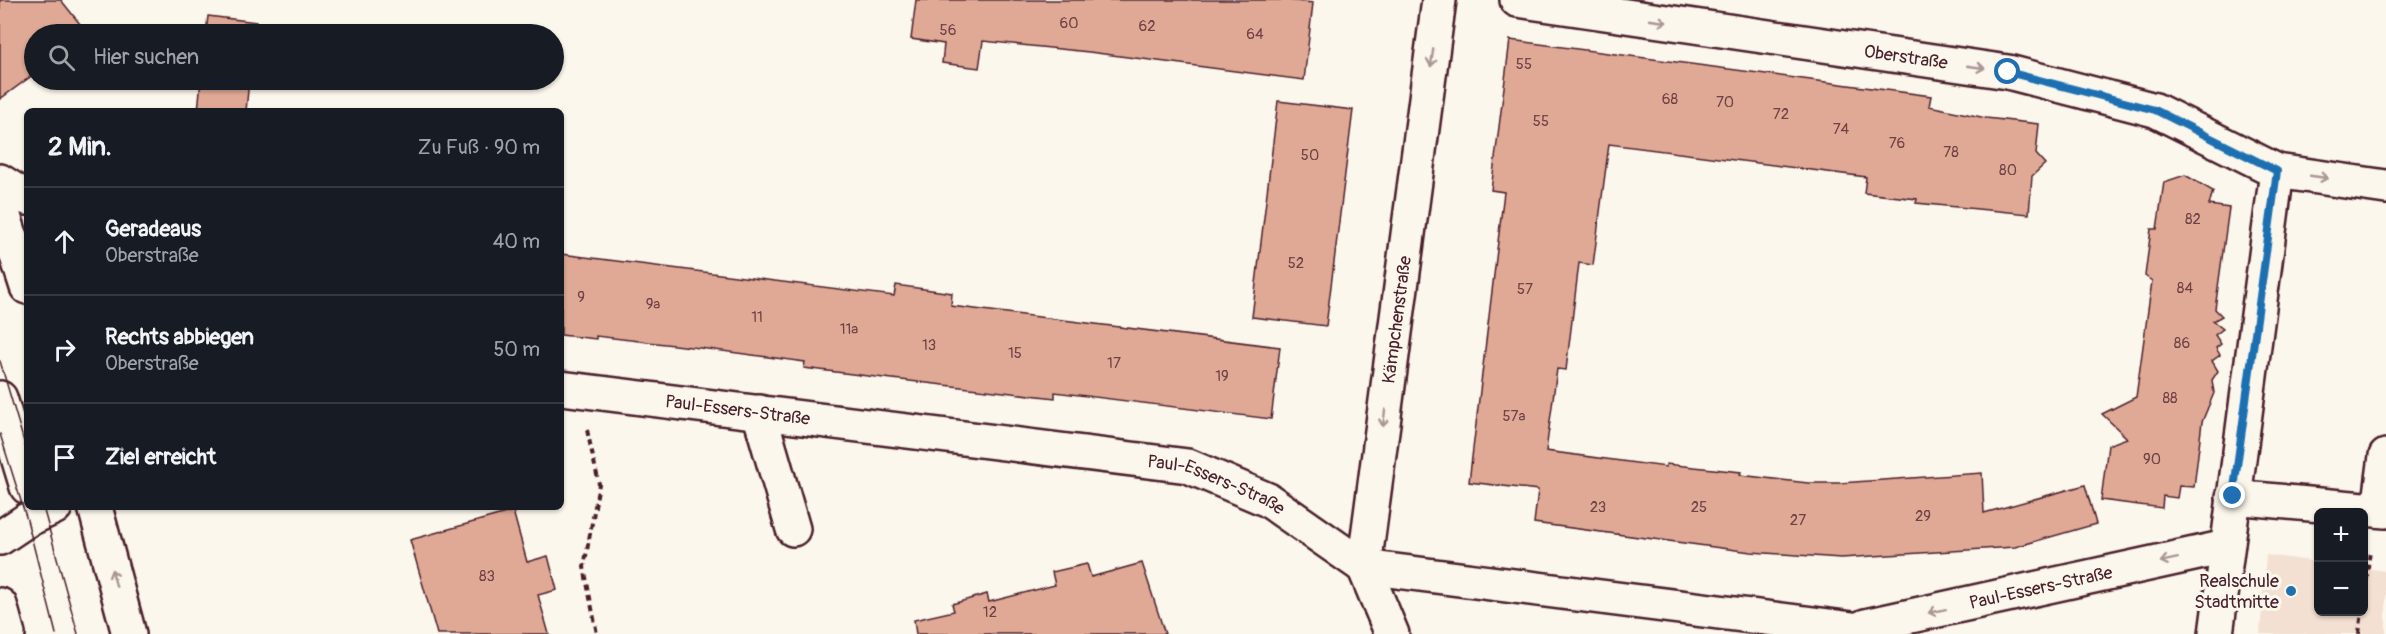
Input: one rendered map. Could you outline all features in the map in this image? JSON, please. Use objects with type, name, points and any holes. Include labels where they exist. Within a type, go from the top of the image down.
[{"type":"street","name":"Kämpchenstraße","points":[[1364,567],[1439,0]]},
{"type":"street","name":"Oberstraße","points":[[1517,0],[2008,72],[2155,110],[2277,171],[2386,187]]},
{"type":"street","points":[[2216,634],[2277,171]]},
{"type":"street","points":[[0,181],[24,196]]},
{"type":"street","points":[[0,204],[24,278]]},
{"type":"street","name":"Paul-Essers-Straße","points":[[569,388],[1188,466],[1268,500],[1364,567],[1892,634]]},
{"type":"street","points":[[0,398],[24,465]]},
{"type":"street","points":[[759,412],[793,529]]},
{"type":"street","points":[[2233,496],[2382,511],[2386,456]]},
{"type":"street","points":[[0,538],[31,510]]},
{"type":"street","points":[[96,510],[129,634]]},
{"type":"street","name":"Paul-Essers-Straße","points":[[1855,629],[2226,547]]},
{"type":"street","points":[[1364,567],[1392,634]]},
{"type":"street","points":[[0,605],[8,634]]},
{"type":"path","points":[[569,388],[599,484],[584,567],[597,634]]},
{"type":"path","points":[[2359,634],[2361,616]]},
{"type":"shaded area","name":"Realschule Stadtmitte","points":[[2266,555],[2314,561],[2314,616],[2368,616],[2368,569],[2386,571],[2386,634],[2260,634]]},
{"type":"building","points":[[0,0],[61,0],[80,24],[24,24],[24,81],[0,99]]},
{"type":"building","points":[[916,0],[1287,0],[1313,3],[1304,80],[1089,52],[983,41],[979,68],[942,63],[944,44],[911,39]]},
{"type":"building","points":[[208,16],[256,22],[256,24],[207,24]]},
{"type":"building","points":[[1510,40],[1931,96],[1929,106],[1986,118],[2039,124],[2036,154],[2045,164],[2032,176],[2029,214],[1916,203],[1917,199],[1864,193],[1866,177],[1609,144],[1593,265],[1579,263],[1566,370],[1557,369],[1546,451],[1666,467],[1666,464],[1741,472],[1740,475],[1808,483],[1840,483],[1982,473],[1984,513],[2085,485],[2096,524],[2015,547],[1841,558],[1751,552],[1534,523],[1538,490],[1469,482],[1504,192],[1491,190]]},
{"type":"building","points":[[200,90],[248,90],[246,108],[198,108]]},
{"type":"building","points":[[1278,101],[1353,110],[1326,326],[1252,317]]},
{"type":"building","points":[[2185,175],[2213,191],[2209,205],[2229,208],[2215,309],[2222,316],[2213,321],[2223,329],[2215,335],[2221,344],[2216,348],[2220,355],[2212,361],[2218,371],[2212,380],[2214,393],[2202,422],[2194,487],[2179,486],[2177,498],[2163,496],[2162,508],[2101,500],[2108,445],[2127,438],[2102,414],[2136,397],[2152,281],[2145,276],[2151,229],[2157,229],[2164,182]]},
{"type":"building","points":[[564,254],[894,296],[896,285],[952,293],[951,306],[1280,347],[1271,419],[1055,392],[1055,398],[884,378],[804,368],[805,362],[596,336],[596,339],[564,335]]},
{"type":"building","points":[[513,511],[527,562],[548,556],[557,590],[538,595],[549,634],[437,634],[410,540]]},
{"type":"building","points":[[1142,563],[1165,634],[916,634],[914,620],[954,611],[952,604],[987,594],[989,602],[1055,585],[1052,572],[1087,564],[1091,577]]},
{"type":"tram line","points":[[0,361],[24,442]]},
{"type":"tram line","points":[[0,434],[27,520],[56,634]]},
{"type":"tram line","points":[[44,510],[78,634]]},
{"type":"place","name":"Realschule Stadtmitte","points":[[2291,591]]},
{"type":"route","points":[[2008,72],[2155,110],[2277,171],[2233,496]]}]
